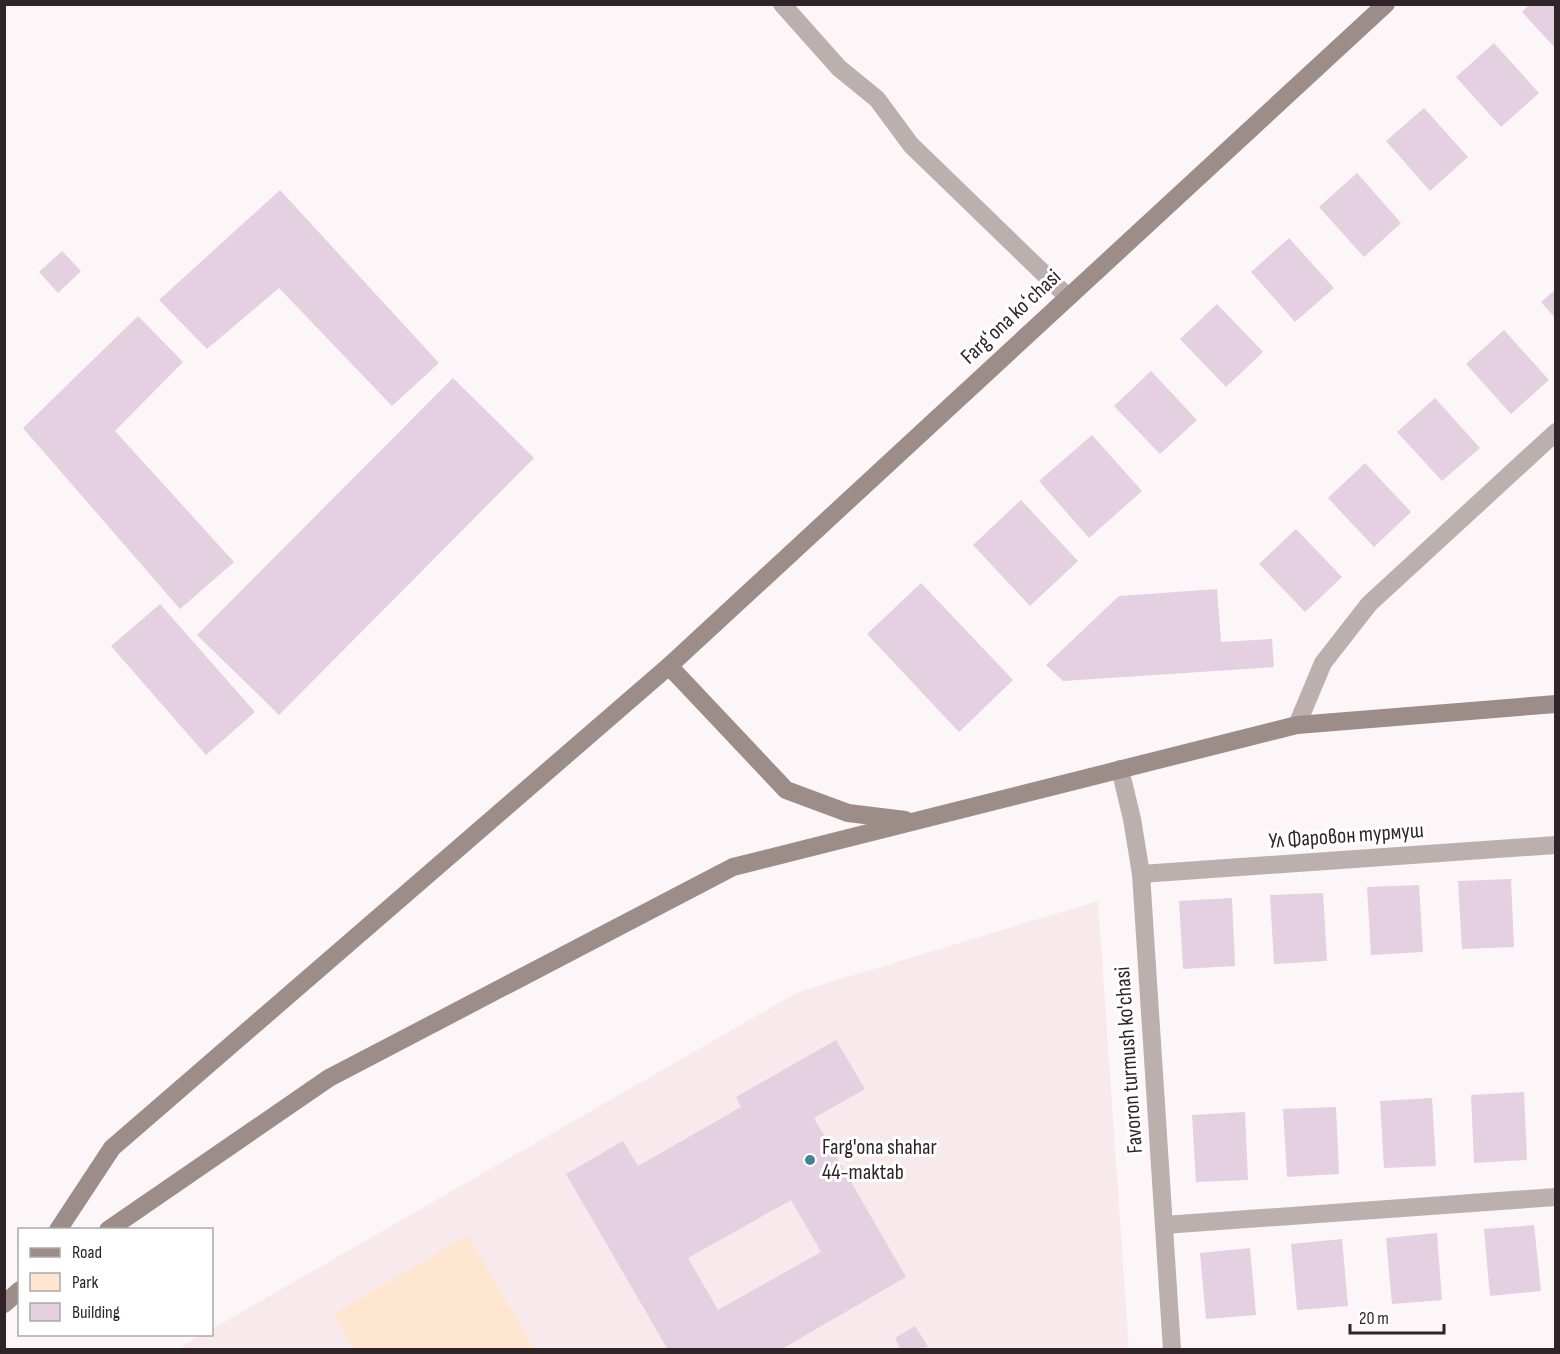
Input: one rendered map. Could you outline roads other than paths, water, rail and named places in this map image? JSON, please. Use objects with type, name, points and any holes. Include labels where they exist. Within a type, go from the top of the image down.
[{"type":"street","points":[[782,4],[839,68],[877,99],[911,145],[1068,297]]},
{"type":"street","name":"Fargʻona koʻchasi","points":[[59,1228],[112,1148],[669,666],[1386,4]]},
{"type":"street","points":[[1297,725],[1323,663],[1369,604],[1556,432]]},
{"type":"street","points":[[669,666],[786,790],[848,813],[916,821]]},
{"type":"street","points":[[111,1228],[329,1078],[733,867],[1297,725],[1556,704]]},
{"type":"street","name":"Favoron turmush ko'chasi","points":[[1119,770],[1132,819],[1141,874],[1172,1350]]},
{"type":"street","name":"Ул Фаровон турмуш","points":[[1141,874],[1556,845]]},
{"type":"street","points":[[1164,1225],[1556,1197]]},
{"type":"place","name":"Farg'ona shahar 44-maktab","points":[[810,1160]]}]
